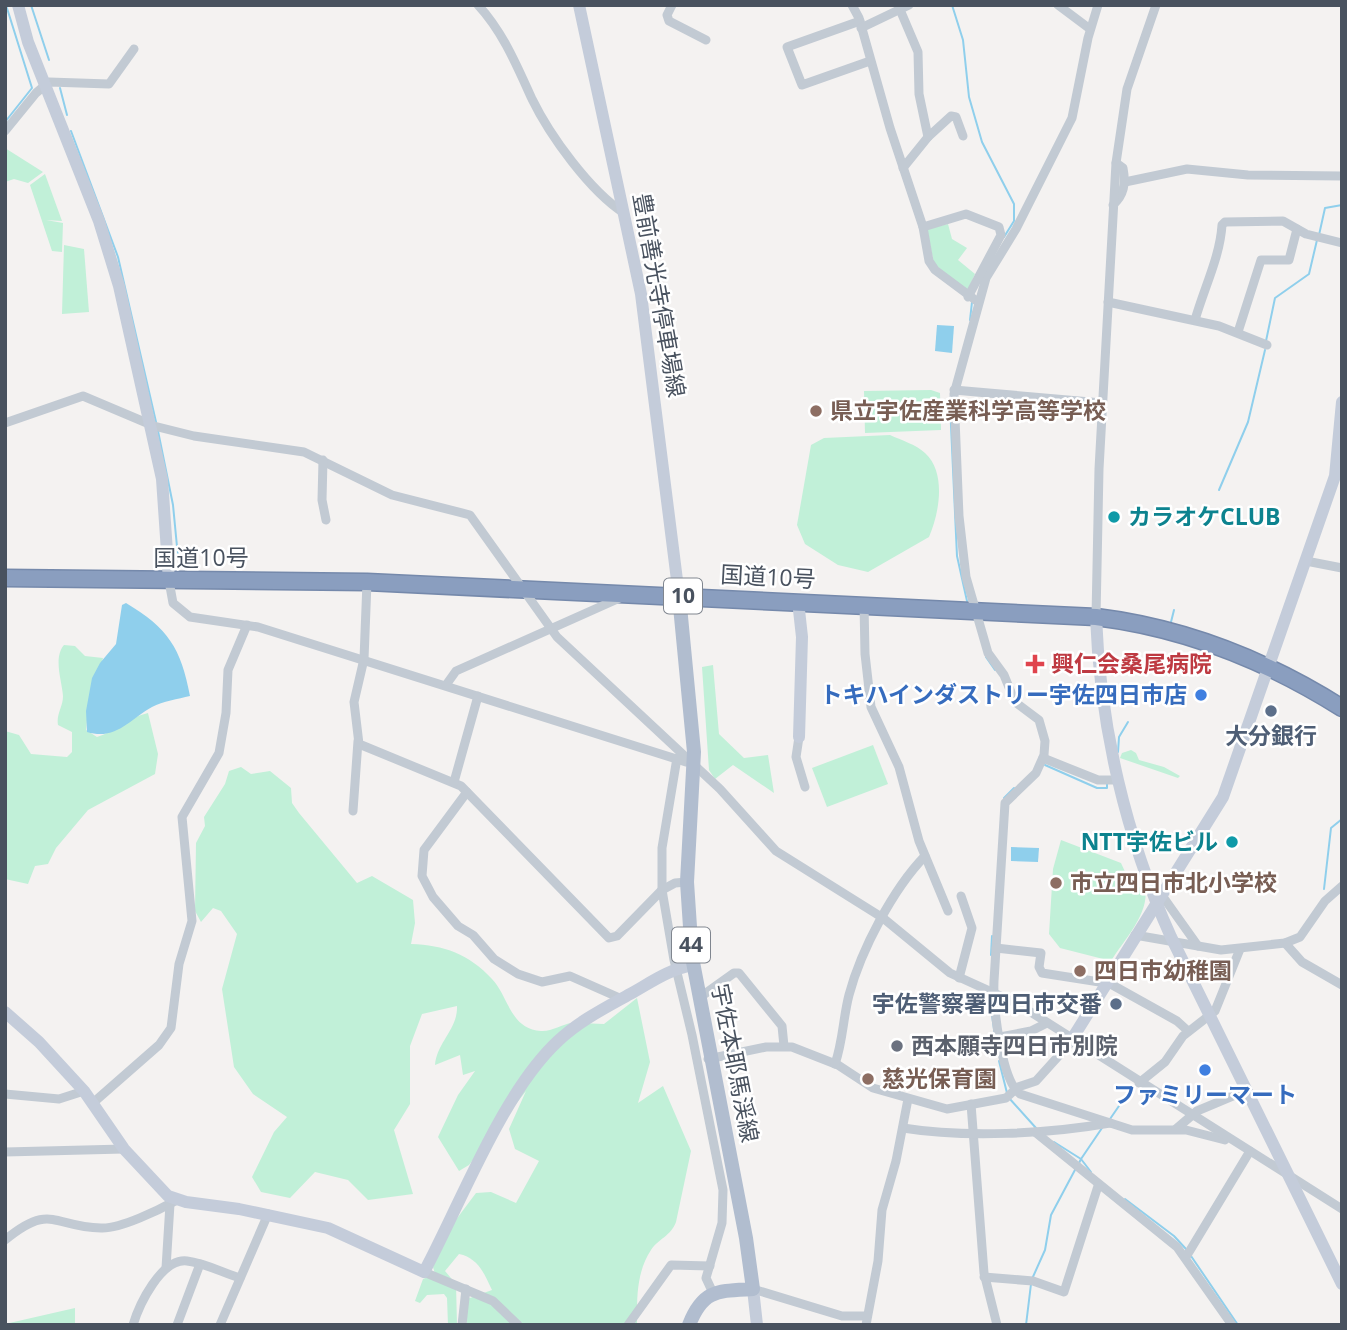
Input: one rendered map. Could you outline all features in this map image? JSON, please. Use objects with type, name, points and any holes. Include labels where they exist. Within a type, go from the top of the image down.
[{"type":"highway","name":"国道10号","points":[[5,578],[367,582],[976,609],[1096,617],[1184,634],[1269,667],[1342,708]]},
{"type":"main road","name":"宇佐本耶馬渓線","points":[[679,596],[694,766],[687,882],[693,965],[705,1060],[753,1289]]},
{"type":"main road","points":[[689,1325],[699,1303],[713,1293],[753,1289]]},
{"type":"street","points":[[19,5],[28,42],[44,86],[99,221],[155,425],[173,603],[185,615],[247,625],[365,659],[677,758],[694,766]]},
{"type":"street","points":[[478,5],[495,23],[537,107],[561,144],[607,199],[624,212]]},
{"type":"street","name":"豊前善光寺停車場線","points":[[579,5],[624,212],[647,334],[679,596]]},
{"type":"street","points":[[672,5],[667,15],[668,21],[706,40]]},
{"type":"street","points":[[852,5],[861,24],[870,61],[923,227],[931,266],[968,297],[978,302]]},
{"type":"street","points":[[1058,5],[1090,29]]},
{"type":"street","points":[[1098,5],[1067,130],[1016,229],[990,268],[954,390],[963,560],[991,660],[1004,675],[1015,702],[1033,714],[1041,725],[1045,747],[1043,758],[1031,779],[1005,803],[996,948],[990,990],[1015,1090],[1030,1098],[1141,1132],[1176,1129],[1199,1132],[1240,1145]]},
{"type":"street","points":[[1157,6],[1128,89],[1115,163],[1096,550],[1096,617],[1107,728],[1118,780],[1173,942],[1342,1284]]},
{"type":"street","points":[[870,61],[802,85],[787,47],[861,24],[902,7],[918,52],[919,94],[928,137]]},
{"type":"street","points":[[5,131],[44,86],[54,80],[91,85],[109,84],[134,49]]},
{"type":"street","points":[[903,168],[928,137],[951,116],[956,117],[963,136]]},
{"type":"street","points":[[1113,205],[1122,195],[1125,182],[1123,169],[1115,163]]},
{"type":"street","points":[[1125,182],[1187,169],[1248,175],[1342,176]]},
{"type":"street","points":[[923,227],[966,214],[1001,230],[968,297]]},
{"type":"street","points":[[1195,320],[1209,272],[1220,251],[1223,223],[1283,221],[1297,229],[1342,243]]},
{"type":"street","points":[[1238,332],[1260,261],[1289,260],[1297,229]]},
{"type":"street","points":[[1108,302],[1195,320],[1238,332],[1267,345]]},
{"type":"street","points":[[954,390],[1102,403]]},
{"type":"street","points":[[5,423],[83,396],[155,425],[212,441],[294,450],[323,460],[392,495],[470,515],[551,630],[720,789],[776,851],[883,918],[942,968],[990,990],[1047,1023],[1342,1209]]},
{"type":"street","points":[[705,1060],[784,1046],[802,1049],[835,1064],[873,1088],[943,1109],[1003,1099],[1015,1090],[1036,1081],[1072,1040],[1158,898],[1220,804],[1340,463],[1342,402]]},
{"type":"street","points":[[323,460],[322,500],[326,520]]},
{"type":"street","points":[[1306,561],[1342,568]]},
{"type":"street","points":[[353,811],[358,741],[354,698],[365,659],[367,582]]},
{"type":"street","points":[[446,685],[456,671],[630,594]]},
{"type":"street","points":[[798,601],[802,637],[796,757],[805,787]]},
{"type":"street","points":[[864,604],[865,654],[871,707],[899,767],[925,856],[948,911]]},
{"type":"street","points":[[94,1102],[159,1045],[171,1028],[179,964],[192,922],[182,817],[219,752],[226,713],[228,670],[247,625]]},
{"type":"street","points":[[454,782],[478,696]]},
{"type":"street","points":[[358,741],[362,746],[454,782],[467,792],[605,936],[617,936],[662,890],[675,883],[687,882]]},
{"type":"street","name":"44","points":[[677,758],[662,848],[662,890],[676,968],[705,1060],[724,1200],[722,1223],[706,1278],[713,1293]]},
{"type":"street","points":[[1043,758],[1093,779],[1118,780]]},
{"type":"street","points":[[467,792],[424,850],[422,873],[433,897],[458,926],[475,938],[494,959],[518,974],[542,982],[570,976],[622,999]]},
{"type":"street","points":[[835,1064],[850,990],[868,946],[883,918],[925,856]]},
{"type":"street","points":[[1135,935],[1198,946],[1240,948],[1285,943],[1300,937],[1325,901],[1342,887]]},
{"type":"street","points":[[959,978],[972,928],[961,895]]},
{"type":"street","points":[[1158,898],[1198,946]]},
{"type":"street","points":[[1285,943],[1303,962],[1342,985]]},
{"type":"street","points":[[996,948],[1041,953],[1039,967],[1042,973],[1106,983],[1177,1021],[1188,1031]]},
{"type":"street","points":[[1139,1083],[1165,1062],[1188,1031],[1211,1015],[1232,976],[1240,948]]},
{"type":"street","points":[[424,1272],[494,1134],[531,1072],[567,1033],[676,968],[693,965]]},
{"type":"street","points":[[699,998],[734,973],[739,973],[782,1026],[784,1046]]},
{"type":"street","points":[[5,1012],[39,1042],[94,1102],[124,1149],[173,1202],[166,1268]]},
{"type":"street","points":[[1000,1037],[1031,1031],[1047,1023]]},
{"type":"street","points":[[1176,1129],[1191,1115],[1247,1090]]},
{"type":"street","points":[[5,1094],[59,1099],[84,1091]]},
{"type":"street","points":[[757,1325],[753,1289],[842,1316],[866,1320],[878,1264],[882,1210],[908,1099]]},
{"type":"street","points":[[971,1104],[984,1278],[997,1325]]},
{"type":"street","points":[[903,1128],[1035,1132],[1110,1123]]},
{"type":"street","points":[[1035,1132],[1072,1160],[1098,1186],[1162,1233],[1186,1257],[1233,1325]]},
{"type":"street","points":[[5,1152],[124,1149]]},
{"type":"street","points":[[1186,1257],[1250,1151]]},
{"type":"street","points":[[984,1278],[1033,1281],[1064,1292],[1098,1186]]},
{"type":"street","points":[[5,1240],[36,1219],[51,1217],[104,1228],[173,1202],[268,1214],[337,1231],[499,1305],[518,1325]]},
{"type":"street","points":[[220,1325],[268,1214]]},
{"type":"street","points":[[133,1325],[141,1301],[166,1268],[182,1261],[240,1278]]},
{"type":"street","points":[[177,1325],[200,1265]]},
{"type":"street","points":[[628,1325],[671,1265],[710,1266]]},
{"type":"street","points":[[462,1325],[466,1289]]},
{"type":"green space","points":[[5,148],[43,172],[28,183],[14,179],[5,182]]},
{"type":"green space","points":[[45,174],[62,221],[46,220],[63,223],[62,252],[52,251],[30,185]]},
{"type":"green space","points":[[948,224],[952,239],[967,248],[958,260],[975,274],[967,291],[934,264],[927,229]]},
{"type":"green space","points":[[64,245],[84,249],[89,312],[62,314]]},
{"type":"green space","points":[[931,390],[940,393],[941,430],[865,433],[864,391]]},
{"type":"green space","points":[[890,435],[922,450],[932,461],[936,471],[939,482],[938,506],[929,537],[868,572],[838,565],[805,544],[797,525],[811,445],[824,438]]},
{"type":"green space","points":[[64,645],[75,646],[85,656],[103,658],[88,710],[86,730],[97,737],[148,713],[158,754],[155,774],[88,810],[56,848],[48,864],[35,866],[28,884],[5,879],[5,731],[19,735],[31,754],[67,757],[72,752],[72,732],[58,725],[63,696],[59,656]]},
{"type":"green space","points":[[713,665],[719,734],[744,758],[768,755],[774,793],[733,765],[715,779],[709,770],[702,667]]},
{"type":"green space","points":[[873,745],[888,784],[827,807],[812,768]]},
{"type":"green space","points":[[1131,750],[1139,760],[1164,767],[1180,776],[1178,778],[1120,758],[1122,753]]},
{"type":"green space","points":[[241,767],[251,774],[270,771],[291,788],[292,803],[357,883],[372,876],[413,900],[415,923],[411,944],[445,949],[474,963],[498,986],[511,1011],[523,1025],[545,1031],[572,1023],[604,1024],[637,998],[650,1062],[638,1103],[663,1086],[691,1151],[676,1222],[671,1231],[651,1250],[642,1268],[638,1286],[637,1325],[467,1325],[467,1299],[492,1290],[476,1263],[459,1254],[445,1271],[456,1284],[457,1325],[448,1325],[447,1298],[444,1294],[427,1295],[420,1303],[415,1301],[423,1279],[435,1274],[433,1267],[446,1233],[476,1193],[491,1192],[516,1203],[539,1161],[515,1149],[509,1129],[526,1091],[469,1165],[459,1171],[438,1137],[458,1095],[475,1071],[463,1075],[460,1055],[435,1065],[439,1049],[454,1022],[457,1006],[422,1014],[410,1046],[410,1104],[394,1130],[413,1194],[368,1200],[348,1180],[315,1172],[290,1198],[261,1192],[252,1177],[274,1132],[287,1117],[253,1094],[234,1067],[222,989],[237,934],[221,911],[213,908],[201,922],[195,911],[196,843],[205,826],[204,817],[225,784],[229,771]]},
{"type":"green space","points":[[1061,840],[1121,863],[1127,876],[1126,885],[1145,888],[1146,897],[1140,917],[1111,961],[1060,948],[1049,934],[1053,869]]},
{"type":"green space","points":[[75,1308],[75,1325],[5,1325],[5,1324]]},
{"type":"water","points":[[937,325],[954,326],[952,353],[935,351]]},
{"type":"water","points":[[126,603],[152,621],[170,641],[182,665],[190,696],[156,705],[115,731],[106,734],[87,732],[86,711],[92,678],[100,663],[116,644],[122,605]]},
{"type":"water","points":[[1011,847],[1039,848],[1038,862],[1011,861]]},
{"type":"waterway","points":[[5,122],[32,88],[6,5]]},
{"type":"waterway","points":[[31,5],[49,60]]},
{"type":"waterway","points":[[952,5],[963,40],[969,97],[982,142],[1014,204],[1014,221],[1004,237]]},
{"type":"waterway","points":[[60,88],[67,115]]},
{"type":"waterway","points":[[71,131],[118,257],[156,422]]},
{"type":"waterway","points":[[1319,235],[1325,208],[1342,205]]},
{"type":"waterway","points":[[1266,341],[1275,298],[1309,274],[1317,240]]},
{"type":"waterway","points":[[970,320],[972,302]]},
{"type":"waterway","points":[[1219,490],[1248,422],[1265,350]]},
{"type":"waterway","points":[[950,404],[957,556],[967,601]]},
{"type":"waterway","points":[[158,431],[173,505],[178,557]]},
{"type":"waterway","points":[[1171,622],[1174,610]]},
{"type":"waterway","points":[[986,657],[995,670]]},
{"type":"waterway","points":[[1118,752],[1119,737],[1128,722]]},
{"type":"waterway","points":[[1045,765],[1097,788],[1107,788],[1107,783]]},
{"type":"waterway","points":[[1004,798],[1014,788]]},
{"type":"waterway","points":[[1324,889],[1331,828],[1342,819]]},
{"type":"waterway","points":[[991,955],[992,936]]},
{"type":"waterway","points":[[989,995],[998,1056]]},
{"type":"waterway","points":[[999,1061],[1007,1093]]},
{"type":"waterway","points":[[1009,1098],[1036,1128]]},
{"type":"waterway","points":[[1110,1119],[1121,1103]]},
{"type":"waterway","points":[[1091,1172],[1081,1159],[1102,1128]]},
{"type":"waterway","points":[[1054,1142],[1081,1159],[1079,1163]]},
{"type":"waterway","points":[[1032,1279],[1045,1250],[1051,1215],[1076,1168]]},
{"type":"waterway","points":[[1125,1199],[1174,1236],[1186,1249]]},
{"type":"waterway","points":[[1191,1256],[1238,1325]]},
{"type":"waterway","points":[[1026,1325],[1031,1284]]},
{"type":"place","name":"県立宇佐産業科学高等学校","points":[[816,411]]},
{"type":"place","name":"カラオケCLUB","points":[[1114,517]]},
{"type":"place","name":"興仁会桑尾病院","points":[[1035,664]]},
{"type":"place","name":"トキハインダストリー宇佐四日市店","points":[[1201,695]]},
{"type":"place","name":"大分銀行","points":[[1271,711]]},
{"type":"place","name":"NTT宇佐ビル","points":[[1232,842]]},
{"type":"place","name":"市立四日市北小学校","points":[[1056,883]]},
{"type":"place","name":"四日市幼稚園","points":[[1080,971]]},
{"type":"place","name":"宇佐警察署四日市交番","points":[[1116,1004]]},
{"type":"place","name":"西本願寺四日市別院","points":[[897,1046]]},
{"type":"place","name":"ファミリーマート","points":[[1205,1070]]},
{"type":"place","name":"慈光保育園","points":[[868,1079]]}]
